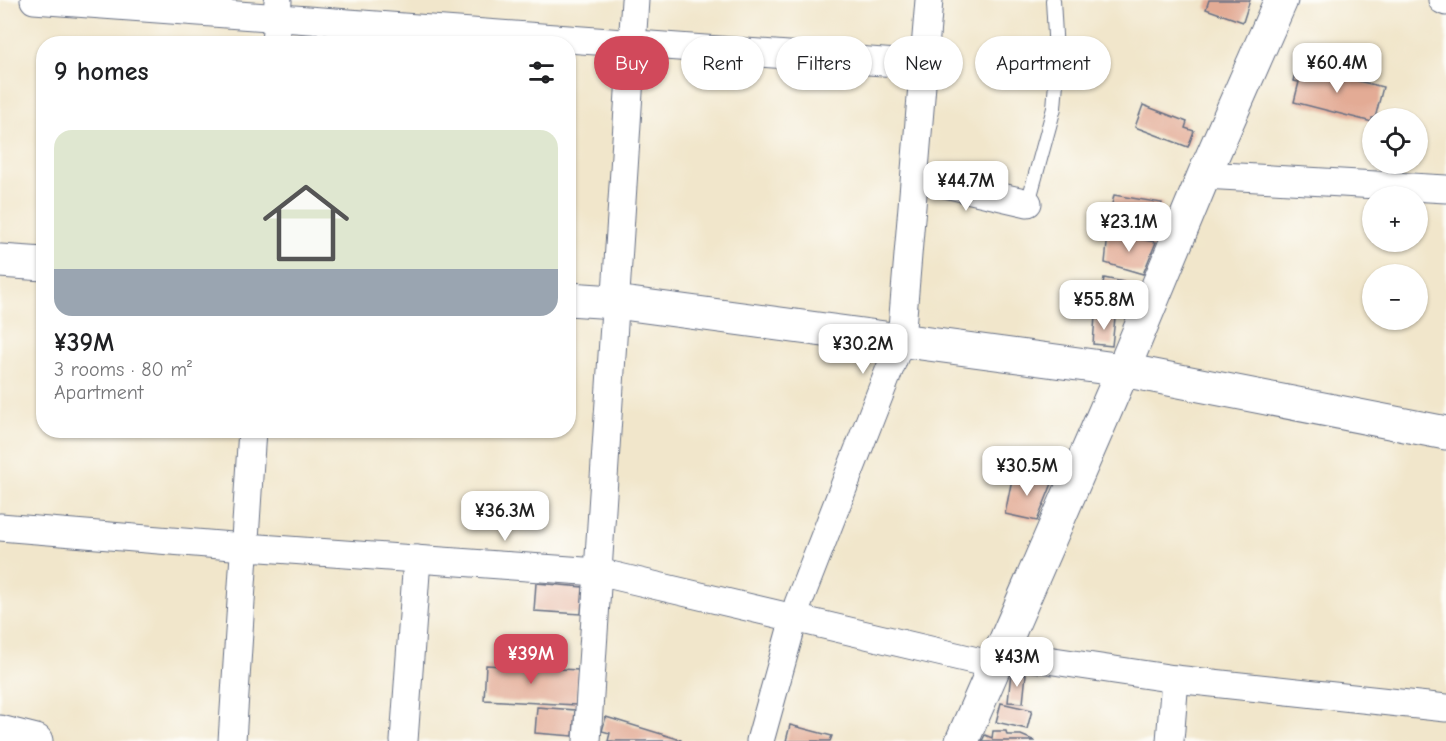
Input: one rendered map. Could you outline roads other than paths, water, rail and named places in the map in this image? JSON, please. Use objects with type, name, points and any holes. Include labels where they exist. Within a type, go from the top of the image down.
[{"type":"street","points":[[34,0],[277,21],[531,36]]},
{"type":"street","points":[[632,36],[635,0]]},
{"type":"street","points":[[926,36],[929,0]]},
{"type":"street","points":[[962,741],[1281,0]]},
{"type":"street","points":[[576,39],[594,40]]},
{"type":"street","points":[[669,45],[884,62]]},
{"type":"street","points":[[586,741],[629,90]]},
{"type":"street","points":[[760,741],[798,604],[901,340],[922,90]]},
{"type":"street","points":[[1204,175],[1446,189]]},
{"type":"street","points":[[915,177],[1028,203]]},
{"type":"street","points":[[0,261],[36,263]]},
{"type":"street","points":[[576,300],[1123,370],[1446,434]]},
{"type":"street","points":[[232,741],[252,438]]},
{"type":"street","points":[[0,527],[598,572],[795,618],[997,659],[1446,708]]},
{"type":"street","points":[[404,741],[417,559]]},
{"type":"street","points":[[1170,741],[1175,679]]},
{"type":"street","points":[[0,732],[36,741]]},
{"type":"lane","points":[[1028,203],[1054,108],[1057,70],[1053,0]]}]
